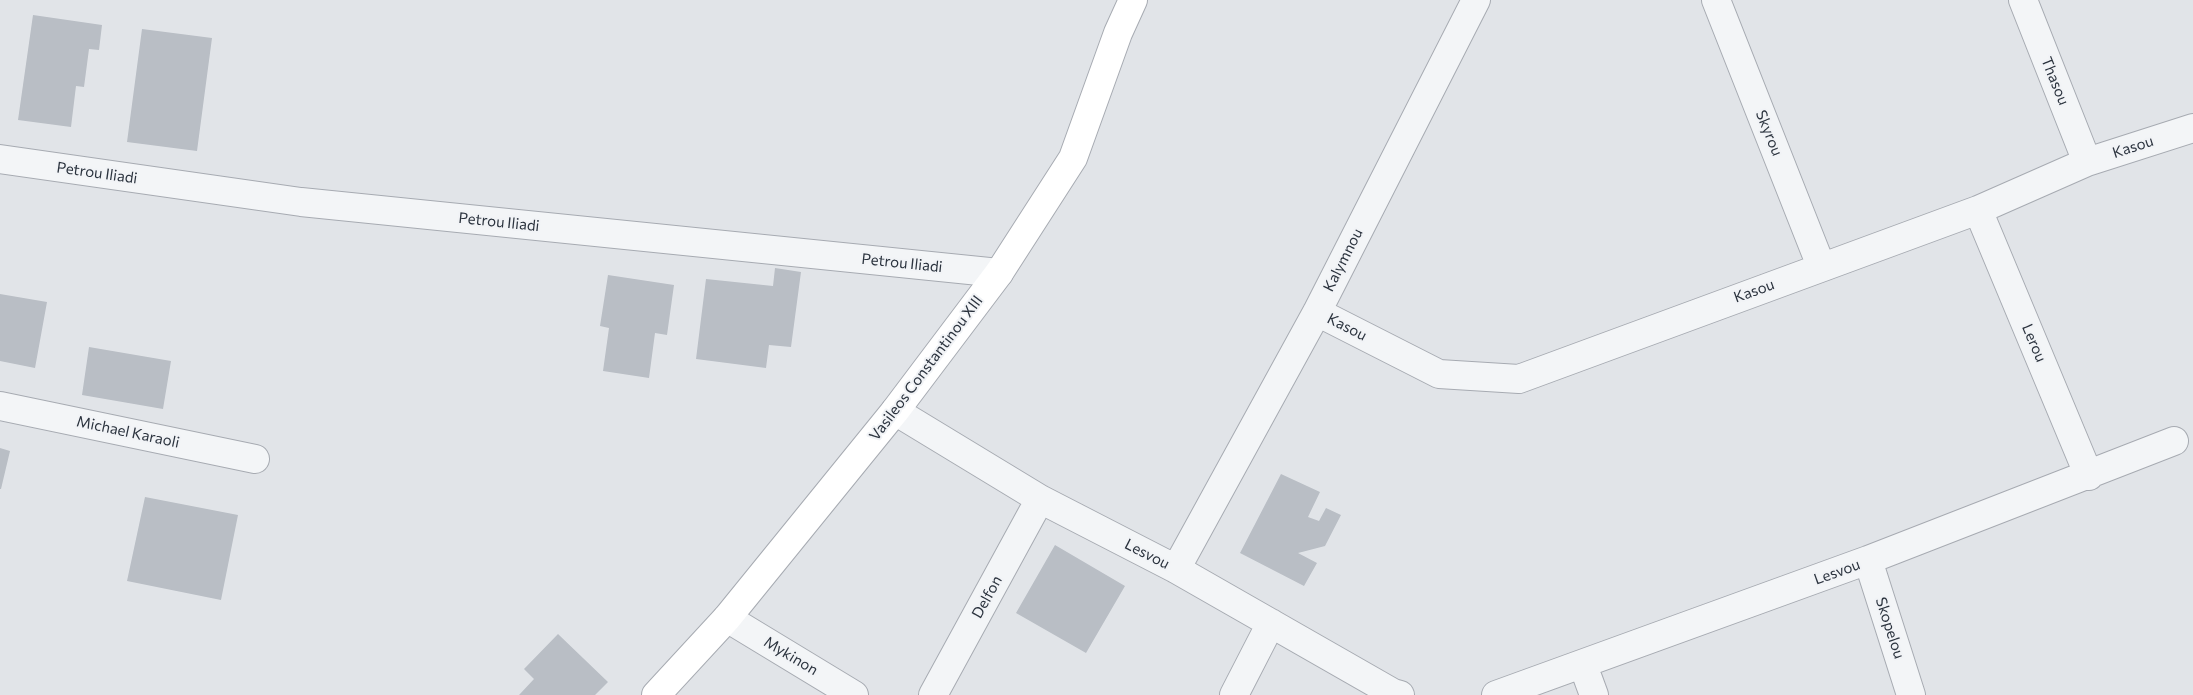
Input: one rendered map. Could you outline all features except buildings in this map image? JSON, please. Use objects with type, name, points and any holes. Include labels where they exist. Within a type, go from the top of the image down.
[{"type":"street","name":"Vasileos Constantinou XIII","points":[[656,695],[727,618],[895,411],[999,272],[1073,158],[1118,33],[1133,0]]},
{"type":"street","name":"Kalymnou","points":[[1176,570],[1317,312],[1476,0]]},
{"type":"street","name":"Skyrou","points":[[1716,0],[1821,266]]},
{"type":"street","name":"Thasou","points":[[2023,0],[2087,162]]},
{"type":"street","name":"Kasou","points":[[1317,312],[1440,374],[1519,379],[1821,266],[1978,210],[2087,162],[2193,128]]},
{"type":"street","name":"Petrou Iliadi","points":[[0,159],[301,202],[999,272]]},
{"type":"street","name":"Lerou","points":[[1978,210],[2089,476]]},
{"type":"street","name":"Michael Karaoli","points":[[0,406],[255,459]]},
{"type":"street","name":"Lesvou","points":[[895,411],[1040,499],[1176,570],[1393,693],[1400,695]]},
{"type":"street","name":"Lesvou","points":[[1496,695],[1584,665],[1868,560],[2089,476],[2174,441]]},
{"type":"street","name":"Delfon","points":[[933,695],[1040,499]]},
{"type":"street","name":"Skopelou","points":[[1868,560],[1912,695]]},
{"type":"street","name":"Mykinon","points":[[727,618],[854,695]]},
{"type":"street","points":[[1234,695],[1271,623]]},
{"type":"street","points":[[1584,665],[1594,695]]}]
